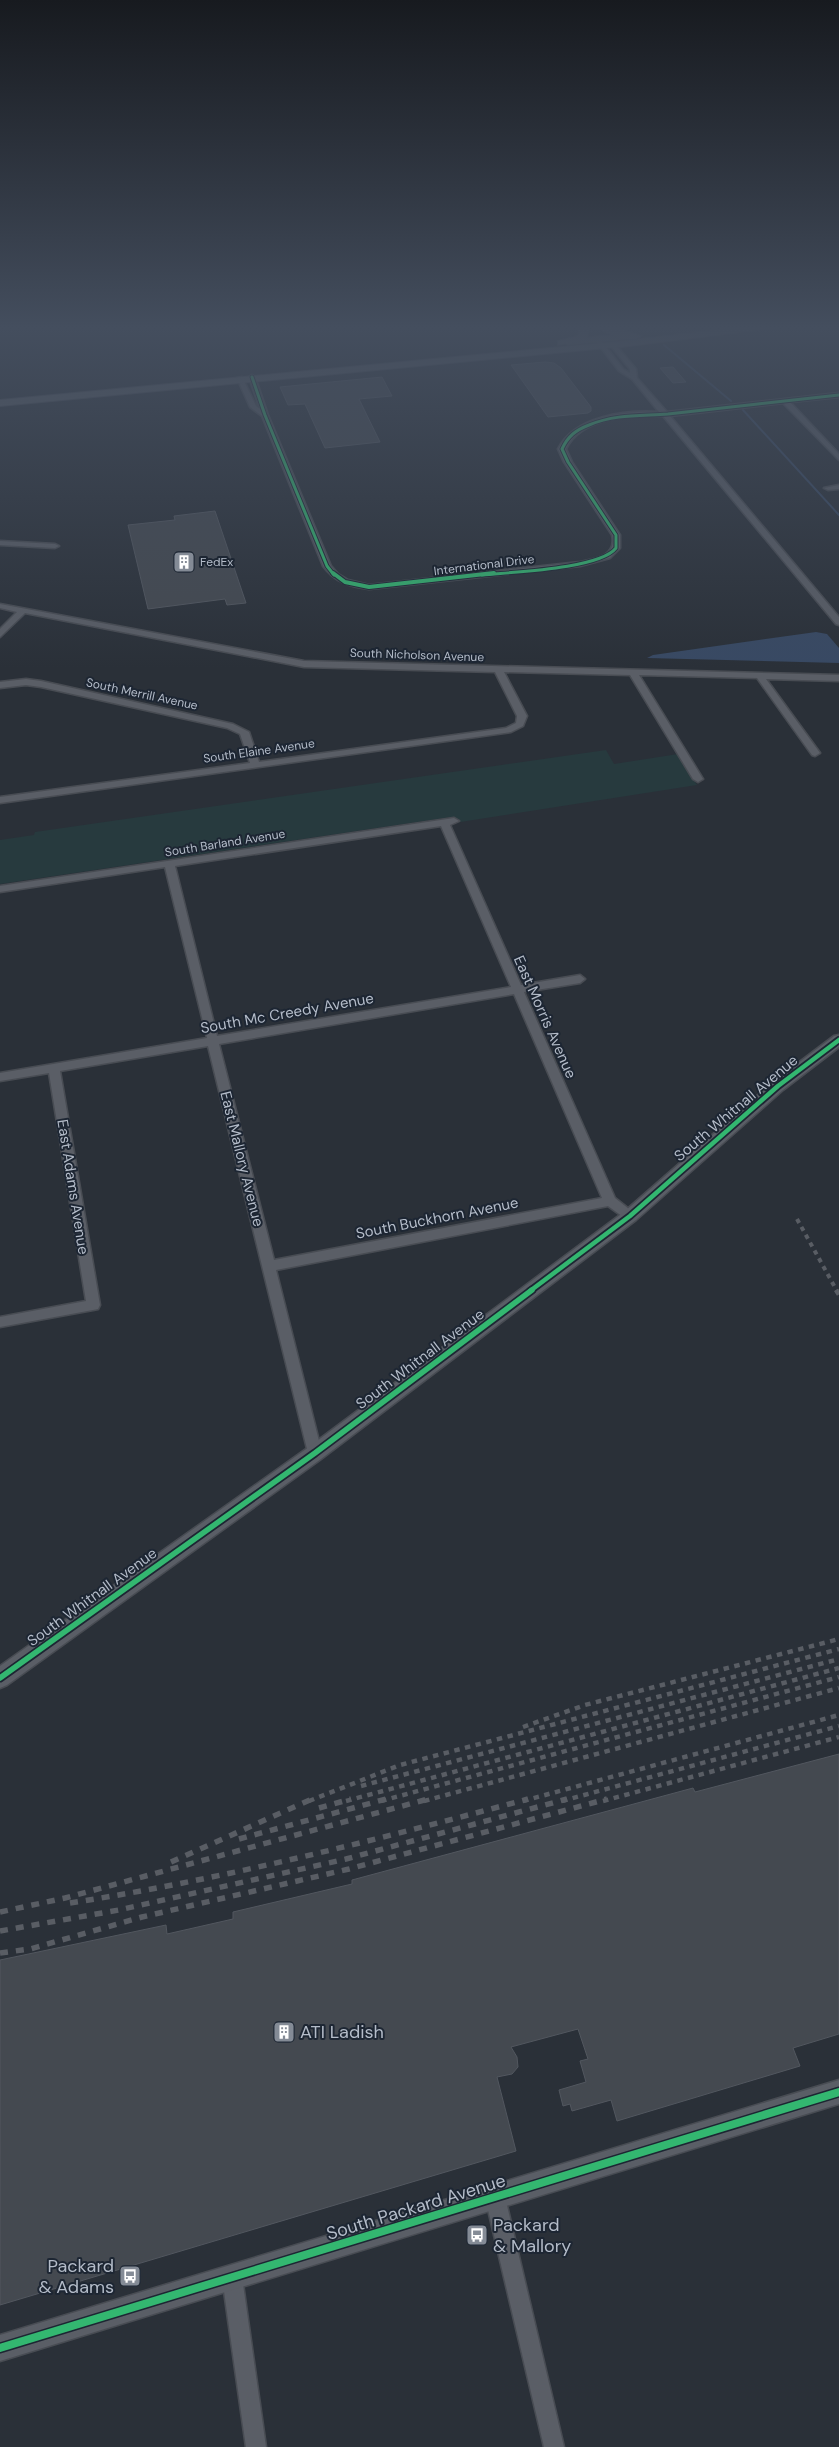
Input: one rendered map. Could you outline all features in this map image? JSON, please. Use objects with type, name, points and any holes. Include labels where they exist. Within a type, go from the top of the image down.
[{"type":"street","name":"International Drive","points":[[275,439],[327,566],[335,576],[343,581],[375,587],[580,564],[611,555],[616,551],[618,545],[616,535],[568,462],[562,449],[566,439]]},
{"type":"street","points":[[686,439],[839,622]]},
{"type":"street","points":[[821,439],[839,458]]},
{"type":"street","points":[[828,488],[839,487]]},
{"type":"street","points":[[0,543],[55,546]]},
{"type":"street","name":"South Nicholson Avenue","points":[[0,606],[304,664],[839,678]]},
{"type":"street","points":[[0,634],[23,611]]},
{"type":"street","name":"South Elaine Avenue","points":[[0,800],[508,730],[520,724],[522,716],[499,670]]},
{"type":"street","points":[[634,674],[698,779]]},
{"type":"street","points":[[760,676],[814,753]]},
{"type":"street","name":"South Merrill Avenue","points":[[0,684],[26,682],[41,684],[230,726],[244,732],[255,764]]},
{"type":"street","name":"South Barland Avenue","points":[[0,889],[449,822]]},
{"type":"street","name":"East Morris Avenue","points":[[449,822],[517,990],[610,1201],[630,1216]]},
{"type":"street","name":"East Mallory Avenue","points":[[169,864],[315,1453]]},
{"type":"street","name":"South Mc Creedy Avenue","points":[[0,1077],[580,979]]},
{"type":"street","name":"South Whitnall Avenue","points":[[0,1678],[315,1453],[630,1216],[778,1086],[839,1040]]},
{"type":"street","name":"East Adams Avenue","points":[[0,1322],[93,1305],[54,1068]]},
{"type":"street","name":"South Buckhorn Avenue","points":[[269,1266],[610,1201]]},
{"type":"street","name":"South Packard Avenue","points":[[0,2348],[839,2092]]},
{"type":"street","points":[[495,2197],[554,2447]]},
{"type":"street","points":[[232,2277],[256,2447]]},
{"type":"green space","points":[[606,750],[614,764],[678,754],[697,785],[454,823],[451,817],[0,884],[0,840],[34,835],[35,832]]},
{"type":"water","points":[[816,632],[827,634],[839,648],[839,663],[647,658],[653,655]]},
{"type":"building","points":[[321,439],[379,439],[380,442],[325,448]]},
{"type":"building","name":"FedEx","points":[[215,511],[246,603],[227,605],[225,599],[148,609],[128,525],[175,520],[174,516]]},
{"type":"building","name":"ATI Ladish","points":[[839,1754],[839,2034],[793,2048],[800,2066],[617,2121],[611,2100],[572,2111],[570,2104],[563,2106],[559,2090],[586,2082],[580,2061],[588,2059],[578,2029],[511,2047],[517,2057],[518,2067],[512,2074],[497,2077],[516,2151],[0,2305],[0,1960],[166,1925],[167,1934],[233,1919],[233,1912],[352,1884],[352,1880],[693,1788],[695,1792]]},
{"type":"waterway","points":[[770,439],[839,515]]},
{"type":"railway","points":[[797,1219],[837,1291]]},
{"type":"railway","points":[[836,1290],[839,1295]]},
{"type":"railway","points":[[523,1727],[585,1705],[839,1639]]},
{"type":"railway","points":[[309,1801],[400,1765],[839,1649]]},
{"type":"railway","points":[[361,1786],[839,1659]]},
{"type":"railway","points":[[346,1801],[839,1668]]},
{"type":"railway","points":[[381,1801],[839,1677]]},
{"type":"railway","points":[[424,1801],[839,1688]]},
{"type":"railway","points":[[523,1801],[839,1715]]},
{"type":"railway","points":[[562,1801],[839,1726]]},
{"type":"railway","points":[[603,1801],[839,1737]]},
{"type":"railway","points":[[171,1862],[312,1799]]},
{"type":"railway","points":[[319,1808],[351,1799]]},
{"type":"railway","points":[[239,1839],[386,1799]]},
{"type":"railway","points":[[0,1912],[65,1898],[428,1799]]},
{"type":"railway","points":[[70,1903],[243,1870],[414,1829],[528,1799]]},
{"type":"railway","points":[[0,1931],[119,1910],[346,1859],[567,1799]]},
{"type":"railway","points":[[0,1953],[30,1949],[142,1917],[349,1869],[607,1799]]},
{"type":"cycle path","points":[[275,439],[327,566],[335,576],[345,582],[369,587],[580,564],[601,559],[613,553],[618,542],[616,535],[568,462],[562,449],[567,439]]},
{"type":"cycle path","points":[[0,1678],[315,1453],[630,1216],[778,1086],[839,1040]]},
{"type":"cycle path","points":[[0,2348],[839,2092]]},
{"type":"place","name":"FedEx","points":[[184,562]]},
{"type":"place","name":"ATI Ladish","points":[[284,2032]]},
{"type":"place","name":"Packard & Mallory","points":[[477,2235]]},
{"type":"place","name":"Packard & Adams","points":[[130,2276]]}]
